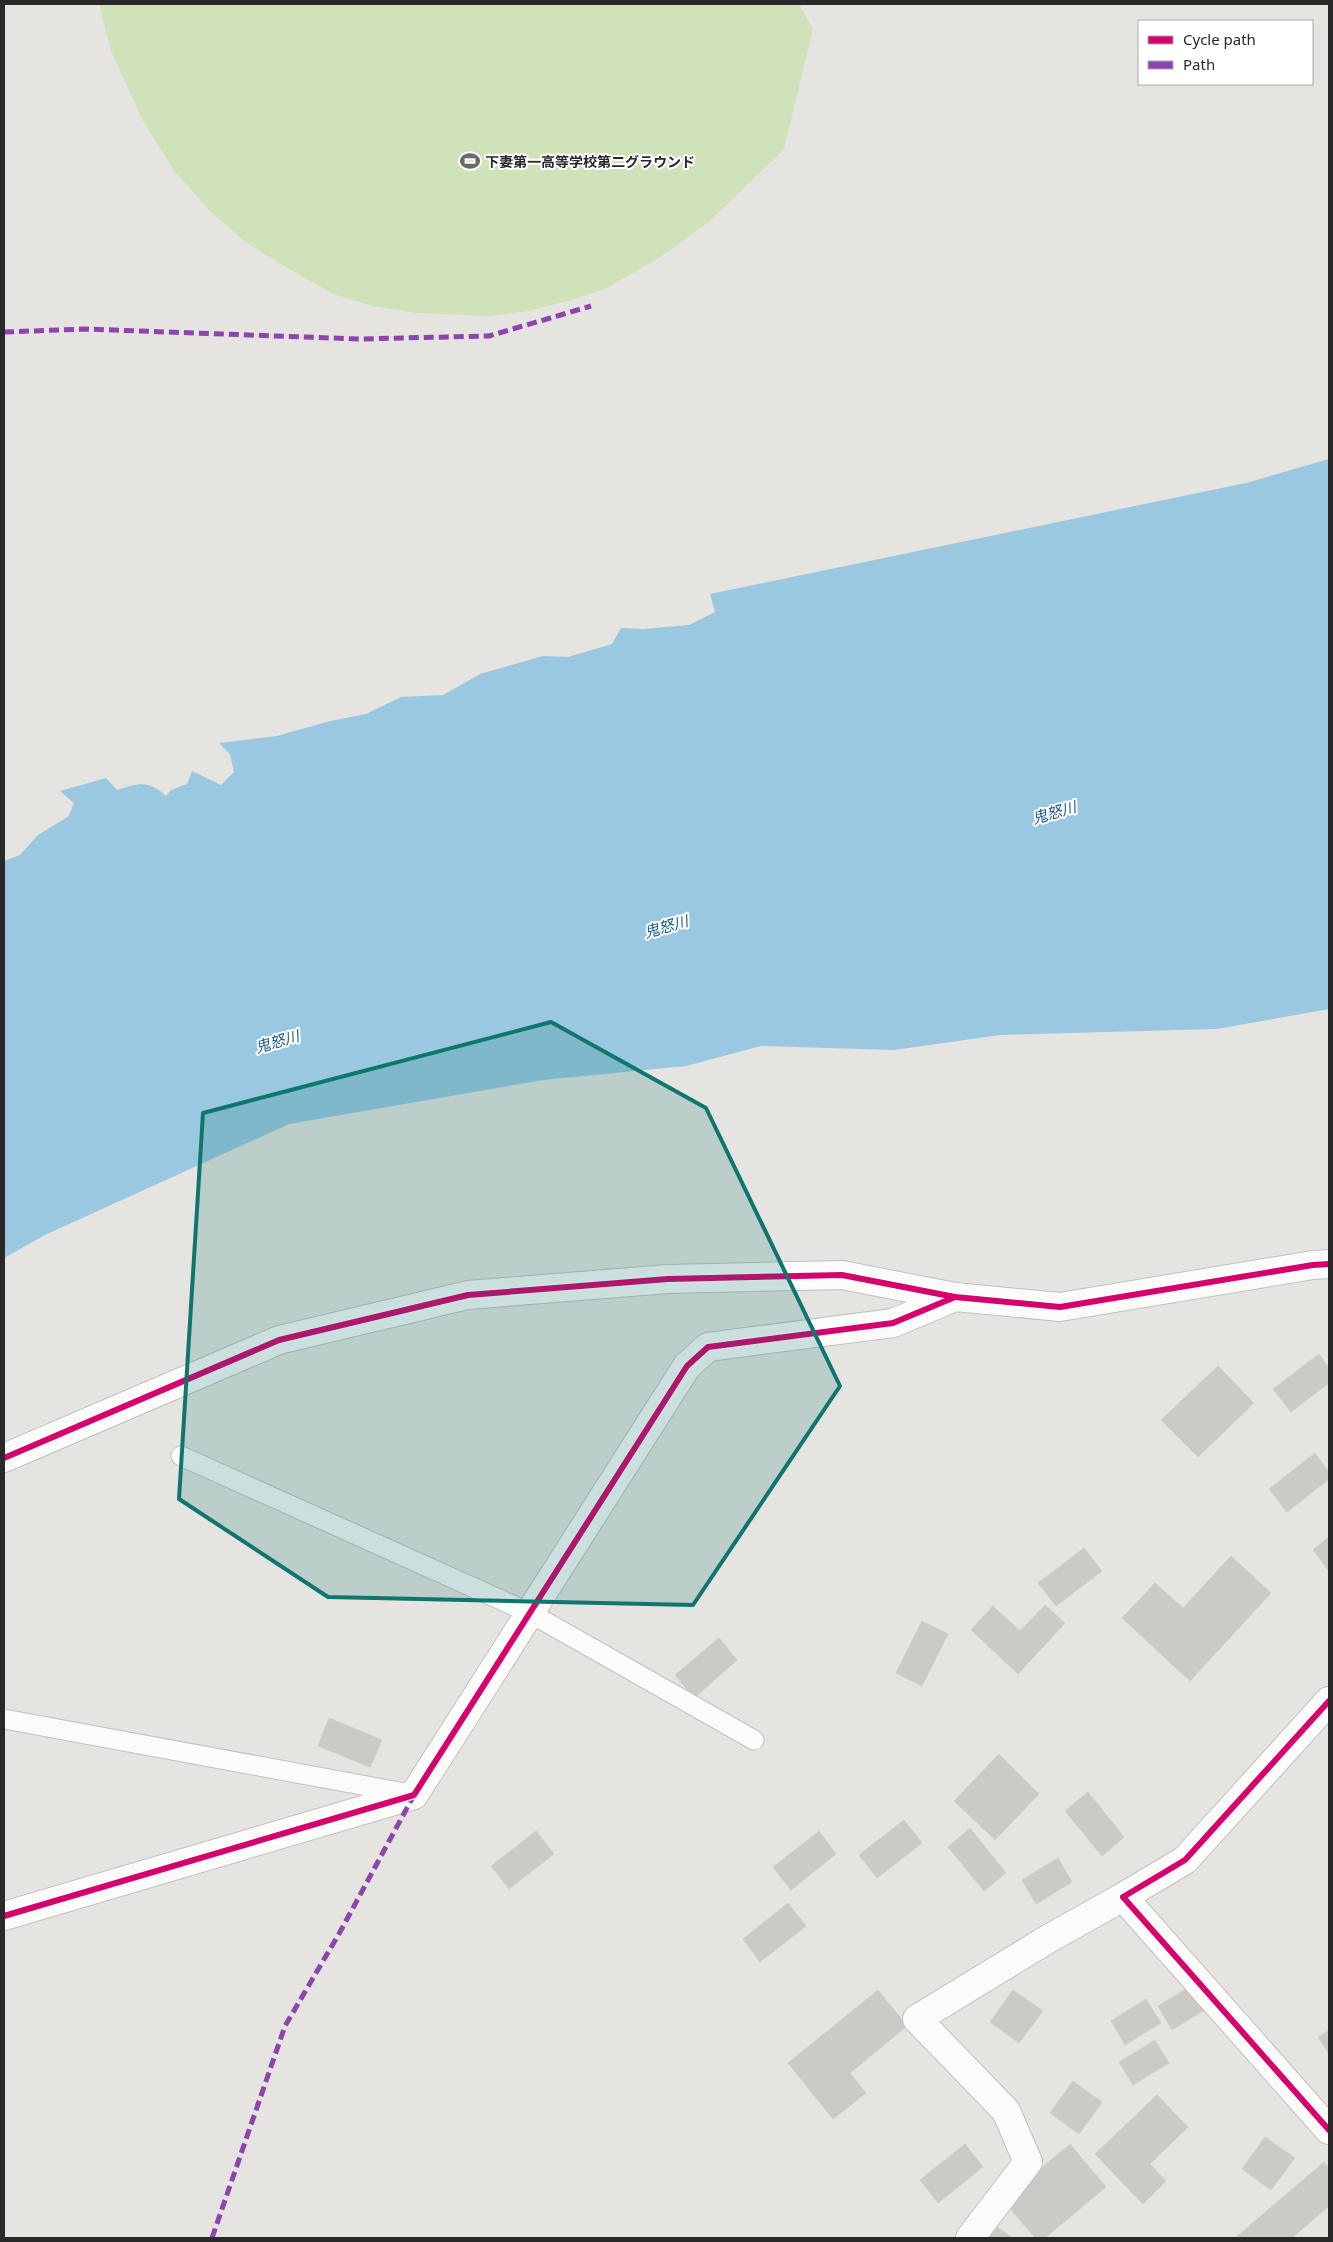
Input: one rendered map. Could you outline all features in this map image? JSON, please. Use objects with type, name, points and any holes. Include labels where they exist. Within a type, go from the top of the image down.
[{"type":"street","points":[[4,1458],[280,1340],[468,1295],[668,1279],[842,1275],[955,1297],[1060,1307],[1313,1265],[1329,1264]]},
{"type":"street","points":[[4,1916],[414,1795],[686,1366],[708,1346],[893,1323],[955,1297]]},
{"type":"street","points":[[970,2238],[1028,2162],[1006,2111],[917,2019],[1048,1939],[1185,1860],[1329,1702]]},
{"type":"street","points":[[1123,1897],[1329,2130]]},
{"type":"lane","points":[[181,1456],[530,1613],[754,1740]]},
{"type":"lane","points":[[4,1719],[414,1795]]},
{"type":"highlighted area","points":[[551,1022],[706,1108],[840,1386],[693,1605],[328,1597],[179,1499],[203,1113]]},
{"type":"green space","name":"下妻第一高等学校第二グラウンド","points":[[99,4],[799,4],[813,29],[784,149],[710,221],[662,256],[607,288],[529,311],[490,316],[417,313],[372,306],[333,294],[244,241],[210,211],[175,172],[143,121],[111,51]]},
{"type":"water","name":"鬼怒川","points":[[1329,459],[1329,1009],[1217,1029],[1000,1035],[894,1050],[761,1046],[686,1066],[543,1080],[289,1124],[45,1235],[4,1258],[4,861],[20,855],[38,835],[69,816],[74,803],[60,791],[106,778],[117,790],[143,784],[154,787],[166,796],[171,790],[187,784],[192,771],[221,785],[234,772],[230,754],[219,743],[277,736],[330,721],[366,714],[401,697],[443,695],[480,674],[543,656],[568,657],[612,644],[621,628],[643,629],[689,625],[715,612],[710,594],[1246,483]]},
{"type":"building","points":[[1319,1354],[1329,1368],[1329,1383],[1291,1412],[1273,1389]]},
{"type":"building","points":[[1218,1366],[1254,1403],[1198,1457],[1161,1420]]},
{"type":"building","points":[[1315,1453],[1329,1472],[1329,1479],[1287,1512],[1269,1489]]},
{"type":"building","points":[[1329,1537],[1329,1571],[1313,1550]]},
{"type":"building","points":[[1084,1548],[1102,1571],[1056,1606],[1038,1583]]},
{"type":"building","points":[[1231,1556],[1271,1593],[1190,1681],[1122,1618],[1155,1583],[1183,1608]]},
{"type":"building","points":[[1045,1605],[1065,1623],[1018,1674],[971,1630],[993,1606],[1020,1631]]},
{"type":"building","points":[[922,1621],[948,1634],[922,1686],[896,1673]]},
{"type":"building","points":[[719,1638],[737,1660],[694,1698],[675,1675]]},
{"type":"building","points":[[329,1718],[382,1740],[370,1767],[318,1746]]},
{"type":"building","points":[[999,1754],[1039,1794],[995,1840],[954,1801]]},
{"type":"building","points":[[1088,1792],[1124,1837],[1102,1856],[1065,1811]]},
{"type":"building","points":[[904,1820],[922,1843],[877,1878],[859,1855]]},
{"type":"building","points":[[970,1828],[1006,1873],[984,1891],[948,1847]]},
{"type":"building","points":[[536,1831],[554,1854],[509,1889],[491,1866]]},
{"type":"building","points":[[819,1831],[836,1854],[791,1890],[773,1867]]},
{"type":"building","points":[[1058,1858],[1072,1882],[1036,1904],[1022,1880]]},
{"type":"building","points":[[788,1903],[806,1926],[760,1962],[743,1939]]},
{"type":"building","points":[[1194,1984],[1208,2008],[1172,2030],[1158,2006]]},
{"type":"building","points":[[878,1990],[907,2026],[850,2073],[866,2093],[833,2119],[788,2063]]},
{"type":"building","points":[[1013,1990],[1043,2011],[1019,2043],[990,2022]]},
{"type":"building","points":[[1146,1999],[1161,2023],[1125,2045],[1111,2021]]},
{"type":"building","points":[[1329,2030],[1329,2054],[1318,2037]]},
{"type":"building","points":[[1155,2040],[1169,2063],[1133,2085],[1119,2062]]},
{"type":"building","points":[[1073,2081],[1102,2102],[1079,2134],[1050,2113]]},
{"type":"building","points":[[1157,2095],[1188,2127],[1150,2164],[1166,2181],[1143,2204],[1095,2154]]},
{"type":"building","points":[[1265,2137],[1295,2158],[1271,2190],[1242,2169]]},
{"type":"building","points":[[965,2144],[983,2167],[938,2203],[920,2180]]},
{"type":"building","points":[[1070,2144],[1106,2187],[1045,2238],[1035,2238],[1003,2200]]},
{"type":"building","points":[[1324,2162],[1329,2168],[1329,2206],[1292,2238],[1235,2238]]},
{"type":"building","points":[[997,2227],[1013,2238],[989,2238]]},
{"type":"marked path","points":[[4,332],[85,329],[359,339],[489,336],[591,306]]},
{"type":"marked path","points":[[212,2238],[285,2026],[340,1932],[414,1795]]},
{"type":"cycle path","points":[[4,1458],[279,1340],[468,1295],[668,1279],[842,1275],[955,1297],[1060,1307],[1313,1265],[1329,1264]]},
{"type":"cycle path","points":[[4,1916],[414,1795],[687,1366],[708,1347],[893,1323],[955,1297]]},
{"type":"cycle path","points":[[1329,1701],[1185,1860],[1123,1897],[1329,2130]]},
{"type":"place","name":"下妻第一高等学校第二グラウンド","points":[[470,161]]}]
